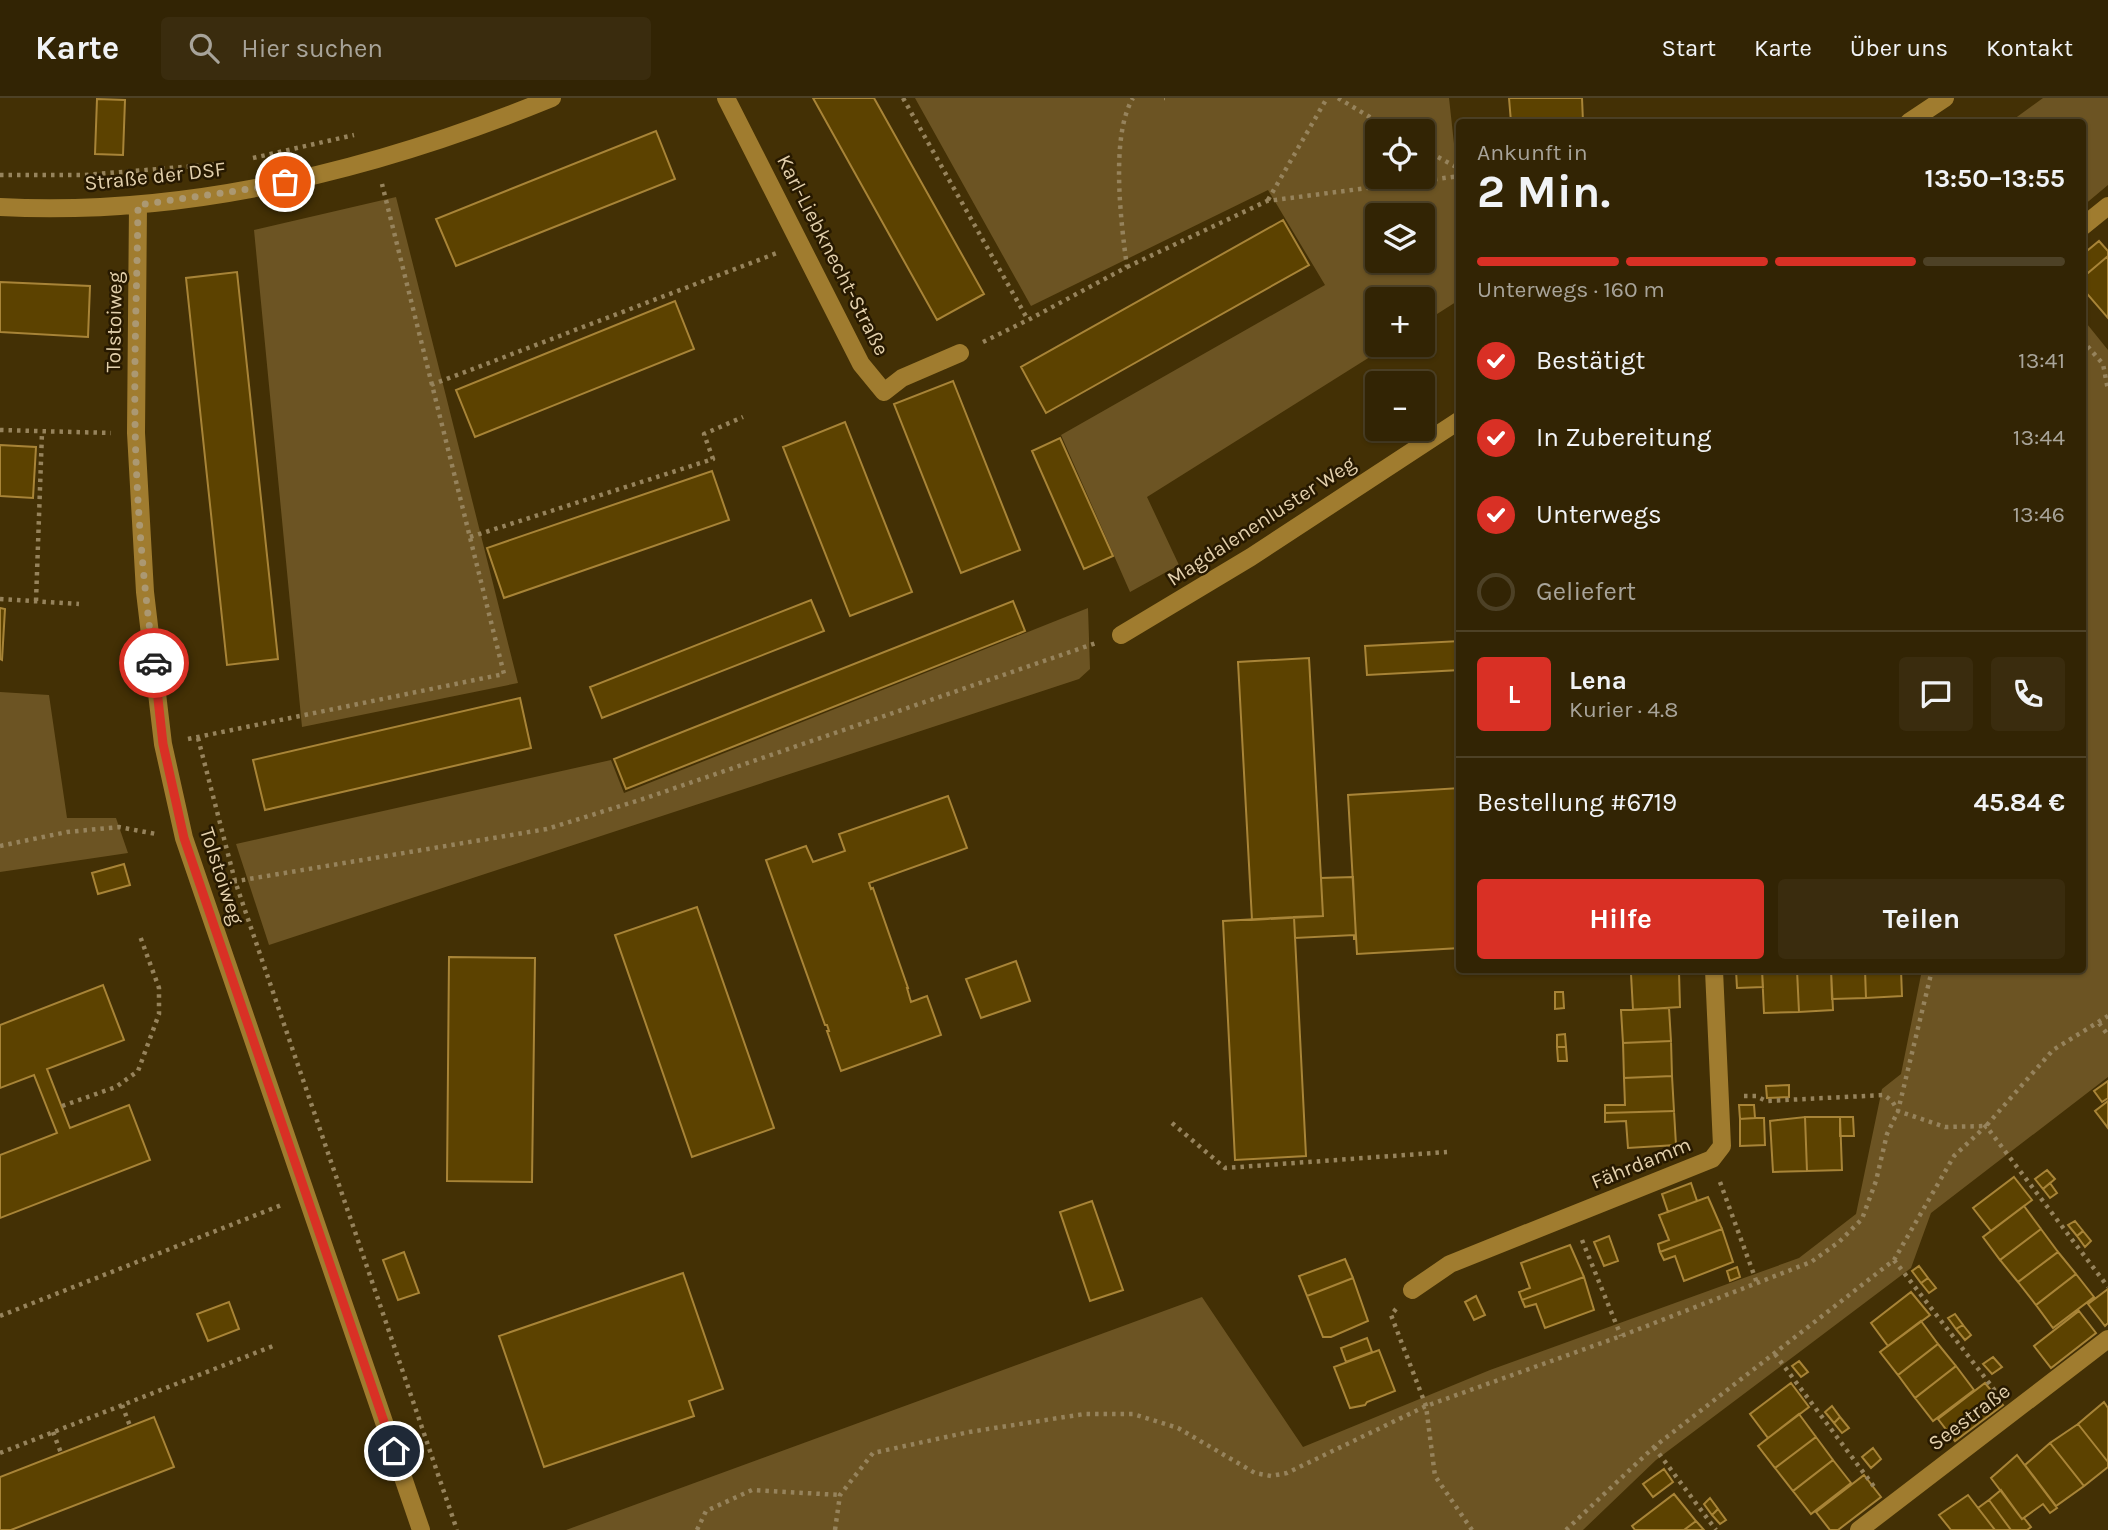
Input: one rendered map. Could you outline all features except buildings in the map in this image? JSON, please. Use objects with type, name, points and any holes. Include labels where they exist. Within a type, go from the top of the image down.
[{"type":"street","name":"Straße der DSF","points":[[0,207],[30,209],[138,205],[263,187],[375,161],[506,117],[552,98]]},
{"type":"street","name":"Karl-Liebknecht-Straße","points":[[726,98],[861,364],[884,392],[902,378],[960,353]]},
{"type":"street","points":[[1917,119],[1945,98]]},
{"type":"street","name":"Tolstoiweg","points":[[138,205],[136,433],[145,592],[163,744],[184,838],[421,1530]]},
{"type":"street","points":[[2086,224],[2108,206]]},
{"type":"street","name":"Magdalenenluster Weg","points":[[1121,635],[1251,556],[1456,423]]},
{"type":"street","name":"Fährdamm","points":[[1412,1290],[1450,1264],[1712,1158],[1722,1146],[1714,973]]},
{"type":"street","name":"Seestraße","points":[[1859,1530],[2108,1339]]},
{"type":"path","points":[[903,98],[1028,320]]},
{"type":"path","points":[[1127,267],[1122,230],[1119,142],[1133,98]]},
{"type":"path","points":[[1267,201],[1327,98]]},
{"type":"path","points":[[1338,98],[1373,119]]},
{"type":"path","points":[[163,744],[504,674],[385,193],[367,132],[243,161]]},
{"type":"path","points":[[1435,155],[1456,167]]},
{"type":"path","points":[[0,175],[84,175],[231,163]]},
{"type":"path","points":[[960,353],[1127,267],[1267,201],[1456,177]]},
{"type":"path","points":[[431,385],[800,244]]},
{"type":"path","points":[[2086,345],[2103,364],[2108,390]]},
{"type":"path","points":[[470,537],[713,459],[704,434],[743,417]]},
{"type":"path","points":[[0,430],[136,433]]},
{"type":"path","points":[[36,601],[42,432]]},
{"type":"path","points":[[0,599],[79,604]]},
{"type":"path","points":[[200,886],[547,829],[646,798],[1121,635]]},
{"type":"path","points":[[198,738],[235,881],[457,1530]]},
{"type":"path","points":[[0,846],[66,832],[119,827],[184,838]]},
{"type":"path","points":[[62,1106],[116,1087],[138,1071],[159,1014],[159,988],[140,936]]},
{"type":"path","points":[[835,1530],[840,1496],[873,1453],[969,1432],[1084,1414],[1133,1414],[1178,1428],[1255,1473],[1271,1476],[1287,1473],[1426,1406],[1621,1336],[1811,1262],[1839,1242],[1862,1219],[1876,1181],[1887,1134],[1898,1111],[1931,973]]},
{"type":"path","points":[[1566,1530],[1654,1447],[1894,1260],[1954,1156],[1986,1126],[2053,1050],[2108,1016]]},
{"type":"path","points":[[2099,1023],[2108,1035]]},
{"type":"path","points":[[1720,1097],[1756,1096],[1766,1101],[1884,1096],[1892,1101],[1898,1111],[1945,1127],[1986,1126]]},
{"type":"path","points":[[1172,1123],[1225,1168],[1447,1152]]},
{"type":"path","points":[[1986,1126],[2108,1287]]},
{"type":"path","points":[[1712,1158],[1758,1283]]},
{"type":"path","points":[[0,1316],[308,1196]]},
{"type":"path","points":[[1571,1215],[1621,1336]]},
{"type":"path","points":[[1894,1260],[2012,1413]]},
{"type":"path","points":[[1412,1290],[1391,1315],[1426,1406],[1435,1476],[1472,1530]]},
{"type":"path","points":[[0,1453],[273,1346]]},
{"type":"path","points":[[1775,1354],[1889,1507]]},
{"type":"path","points":[[122,1405],[130,1426]]},
{"type":"path","points":[[53,1432],[61,1453]]},
{"type":"path","points":[[1654,1447],[1716,1530]]},
{"type":"path","points":[[697,1530],[706,1511],[752,1490],[840,1496]]},
{"type":"shaded area","points":[[915,98],[1449,98],[1456,162],[1456,302],[1435,315],[1435,287],[1365,287],[1365,357],[1370,357],[1147,497],[1179,565],[1130,592],[1061,435],[1325,285],[1268,190],[1031,306]]},
{"type":"shaded area","points":[[2043,98],[2108,98],[2108,185],[2086,203],[2086,119],[2014,119]]},
{"type":"shaded area","points":[[396,197],[518,683],[302,727],[254,230]]},
{"type":"shaded area","points":[[2086,323],[2108,350],[2108,1077],[1931,1213],[1911,1268],[1656,1460],[1583,1530],[566,1530],[1202,1297],[1303,1447],[1490,1370],[1799,1258],[1856,1214],[1882,1089],[1901,1074],[1921,973],[2086,973]]},
{"type":"shaded area","points":[[1088,608],[1090,669],[1079,679],[269,945],[236,844],[611,760],[624,793]]},
{"type":"shaded area","points":[[0,692],[49,695],[67,818],[116,818],[128,853],[0,872]]},
{"type":"way so far","points":[[154,663],[145,592],[137,481],[138,205],[285,182]]},
{"type":"route","points":[[154,663],[163,744],[184,838],[394,1451]]}]
